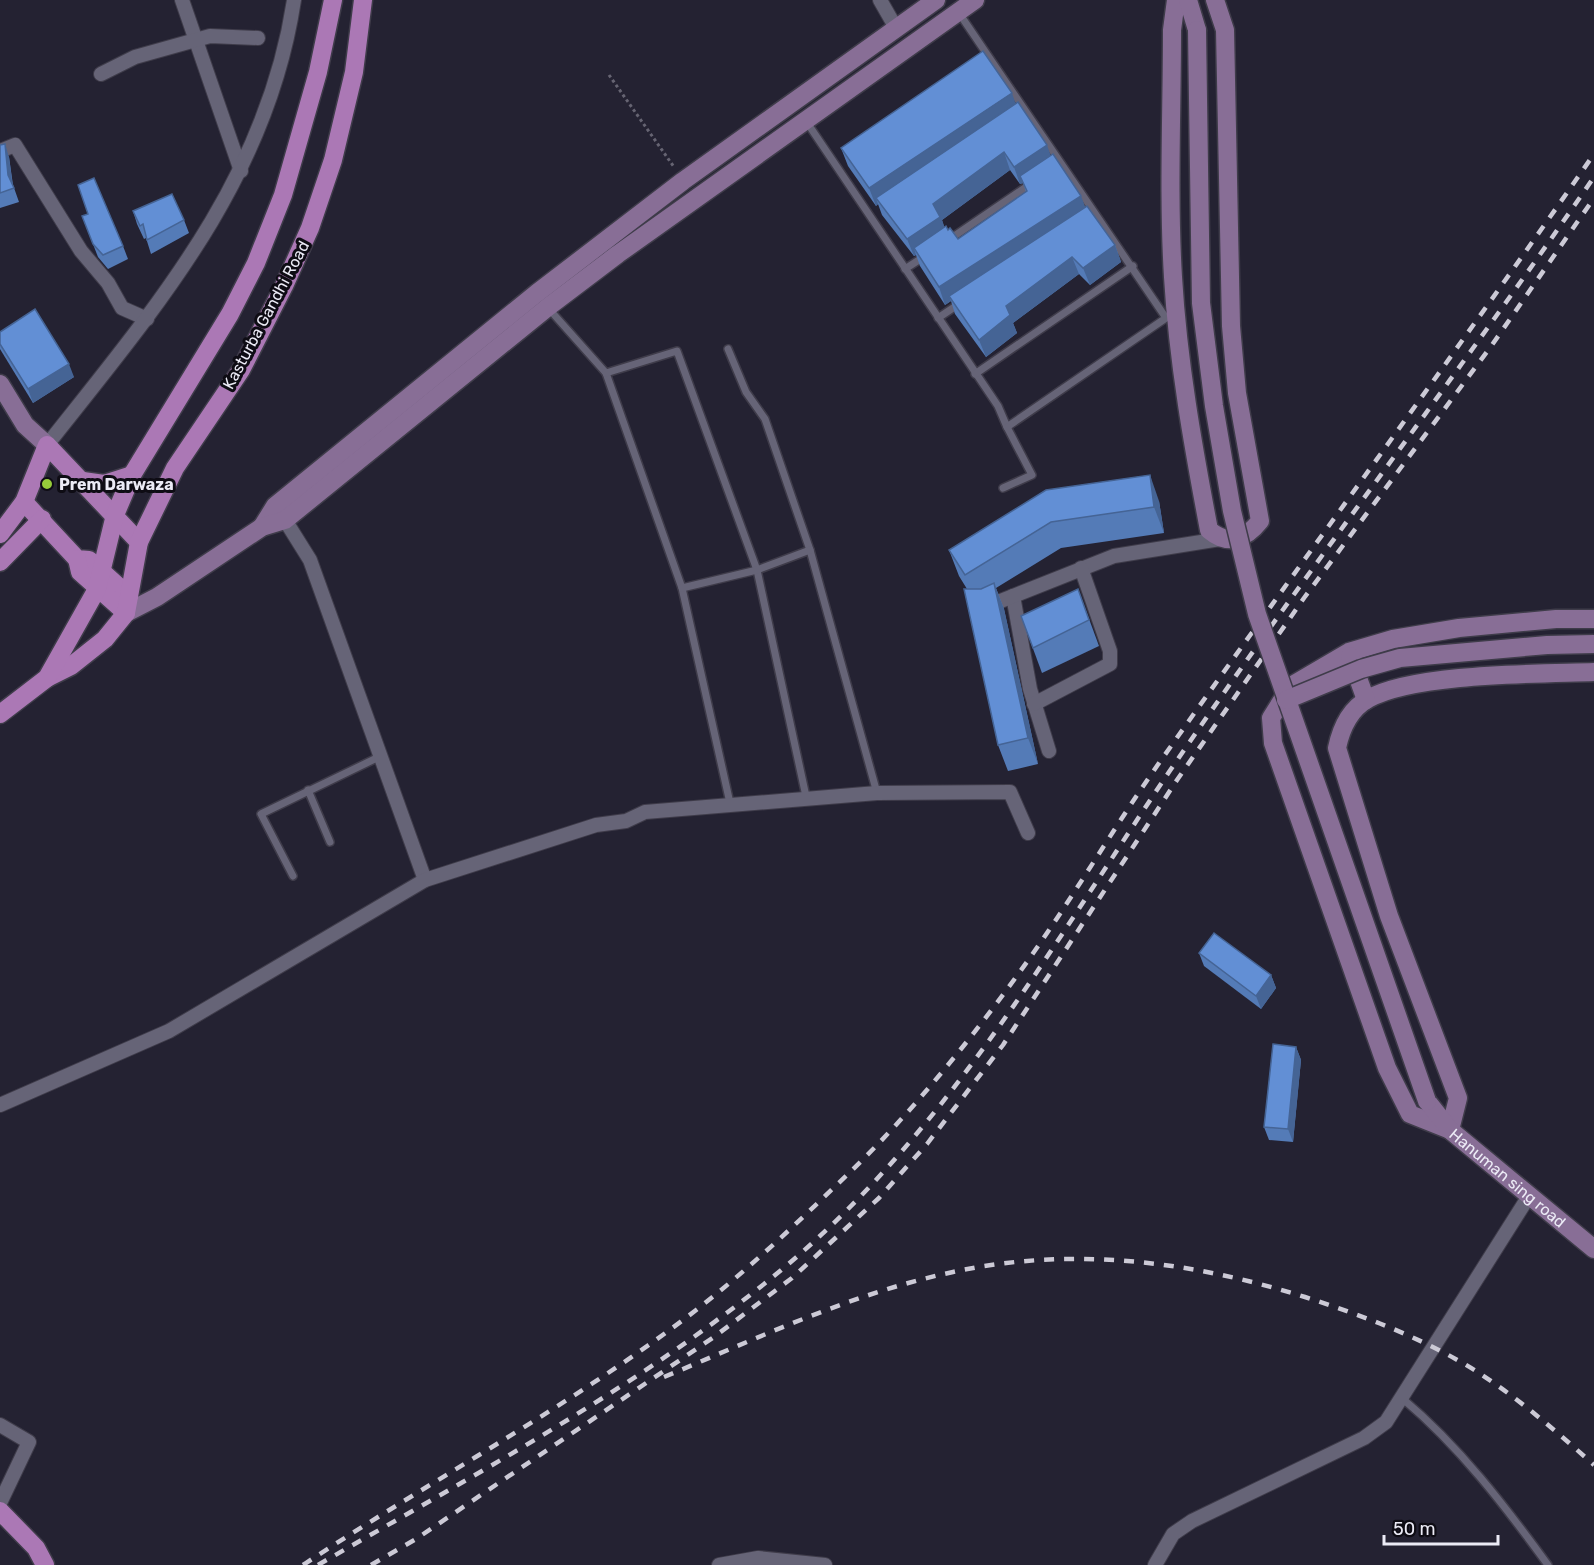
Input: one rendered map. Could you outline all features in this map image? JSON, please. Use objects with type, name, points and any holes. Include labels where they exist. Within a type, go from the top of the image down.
[{"type":"main road","name":"Kasturba Gandhi Road","points":[[47,678],[99,580],[115,515],[132,475],[230,314],[256,263],[286,184],[324,49],[333,0]]},
{"type":"main road","name":"Kasturba Gandhi Road","points":[[128,605],[139,542],[175,468],[241,370],[310,228],[333,160],[354,72],[363,0]]},
{"type":"main road","points":[[0,534],[24,502],[47,445],[139,542]]},
{"type":"main road","points":[[83,481],[104,484],[132,475]]},
{"type":"main road","points":[[0,714],[47,678],[70,666],[105,639],[128,605],[99,580],[88,560],[77,559],[24,502]]},
{"type":"main road","points":[[0,562],[42,519]]},
{"type":"main road","points":[[0,1511],[36,1548],[45,1565]]},
{"type":"street","points":[[182,0],[241,171]]},
{"type":"street","points":[[0,384],[25,425],[47,445],[147,318],[196,248],[241,171],[267,109],[288,36],[294,0]]},
{"type":"street","points":[[880,0],[896,28]]},
{"type":"street","points":[[128,605],[157,597],[262,527],[542,300],[683,181],[936,0]]},
{"type":"street","points":[[542,300],[975,0]]},
{"type":"street","points":[[1176,0],[1172,30],[1173,276],[1187,415],[1209,530],[1220,539]]},
{"type":"street","points":[[1188,0],[1197,30]]},
{"type":"street","points":[[1197,30],[1199,0]]},
{"type":"street","points":[[988,606],[1114,556],[1244,537],[1260,521],[1237,393],[1231,326],[1225,30],[1215,0]]},
{"type":"street","name":"Hanuman sing road","points":[[1197,30],[1201,303],[1214,406],[1232,511],[1257,614],[1427,1101],[1450,1130],[1594,1249]]},
{"type":"street","points":[[101,74],[135,57],[196,39],[210,36],[258,38]]},
{"type":"street","points":[[0,151],[15,145],[81,251],[108,283],[122,308],[147,318]]},
{"type":"street","points":[[280,513],[310,560],[425,880]]},
{"type":"street","points":[[1034,704],[1110,664],[1110,651],[1081,568]]},
{"type":"street","points":[[1013,596],[1034,704],[1049,751]]},
{"type":"street","points":[[1594,619],[1556,619],[1459,628],[1393,639],[1349,652],[1291,686],[1271,717],[1273,743],[1387,1068],[1410,1114],[1450,1130],[1458,1098],[1389,916],[1337,748],[1341,729],[1366,700],[1382,693],[1425,683],[1594,672]]},
{"type":"street","points":[[1286,700],[1361,669],[1400,658],[1547,645],[1594,645]]},
{"type":"street","points":[[1349,652],[1366,700]]},
{"type":"street","points":[[0,1105],[169,1031],[425,880],[596,825],[626,821],[645,812],[730,803],[807,801],[877,793],[1010,792],[1028,833]]},
{"type":"street","points":[[1155,1565],[1173,1534],[1192,1521],[1364,1438],[1386,1422],[1403,1399],[1529,1196]]},
{"type":"street","points":[[0,1425],[29,1442],[0,1503]]},
{"type":"street","points":[[719,1565],[758,1558],[825,1565]]},
{"type":"lane","points":[[958,11],[1025,113],[1062,163],[1095,216],[1133,266],[1166,318],[1007,427]]},
{"type":"lane","points":[[805,119],[998,406],[1032,475],[1003,488]]},
{"type":"lane","points":[[1052,170],[1062,163]]},
{"type":"lane","points":[[944,243],[1042,176]]},
{"type":"lane","points":[[871,216],[881,210]]},
{"type":"lane","points":[[1085,223],[1095,216]]},
{"type":"lane","points":[[905,269],[935,249]]},
{"type":"lane","points":[[975,374],[1133,266]]},
{"type":"lane","points":[[938,318],[968,299]]},
{"type":"lane","points":[[542,300],[606,373],[682,588],[730,803]]},
{"type":"lane","points":[[728,349],[746,392],[765,419],[810,550],[877,793]]},
{"type":"lane","points":[[606,373],[677,351],[757,570],[807,801]]},
{"type":"lane","points":[[682,588],[757,570],[810,550]]},
{"type":"lane","points":[[293,876],[261,814],[381,756]]},
{"type":"lane","points":[[308,790],[330,842]]},
{"type":"lane","points":[[1403,1399],[1442,1436],[1487,1485],[1548,1565]]},
{"type":"path","points":[[609,75],[683,181]]},
{"type":"building","points":[[983,51],[1012,93],[869,188],[841,148]]},
{"type":"building","points":[[1018,102],[1047,145],[1014,167],[1004,152],[933,204],[940,217],[907,239],[876,198]]},
{"type":"building","points":[[5,144],[8,175],[14,188],[0,193],[0,145]]},
{"type":"building","points":[[1053,154],[1081,196],[939,287],[914,248],[946,226],[958,239],[1027,191],[1020,176]]},
{"type":"building","points":[[94,178],[123,246],[103,255],[93,244],[82,216],[88,214],[78,185]]},
{"type":"building","points":[[172,194],[184,220],[147,240],[143,224],[140,226],[133,211]]},
{"type":"building","points":[[1087,206],[1115,245],[1083,268],[1072,257],[1006,306],[1010,315],[979,340],[949,296]]},
{"type":"building","points":[[35,309],[69,364],[28,389],[0,344],[0,332]]},
{"type":"building","points":[[1150,475],[1154,507],[1051,522],[965,575],[949,550],[1046,490]]},
{"type":"building","points":[[994,583],[1028,738],[998,745],[964,589],[981,589]]},
{"type":"building","points":[[1078,589],[1089,620],[1033,648],[1021,616]]},
{"type":"building","points":[[1214,933],[1271,975],[1256,996],[1199,953]]},
{"type":"building","points":[[1273,1044],[1296,1047],[1288,1129],[1264,1127]]},
{"type":"railway","points":[[303,1565],[545,1414],[641,1351],[687,1317],[729,1284],[789,1230],[895,1126],[966,1043],[1029,959],[1164,756],[1594,154]]},
{"type":"railway","points":[[318,1565],[496,1463],[614,1391],[671,1353],[780,1271],[839,1217],[894,1160],[945,1099],[992,1036],[1221,697],[1594,177]]},
{"type":"railway","points":[[371,1565],[416,1539],[714,1337],[792,1278],[879,1198],[927,1144],[1003,1045],[1177,780],[1304,598],[1492,345],[1594,198]]},
{"type":"railway","points":[[664,1377],[842,1304],[916,1281],[998,1264],[1042,1260],[1130,1261],[1174,1266],[1262,1285],[1349,1312],[1414,1338],[1456,1359],[1492,1381],[1594,1465]]},
{"type":"place","name":"Prem Darwaza","points":[[47,484]]}]
